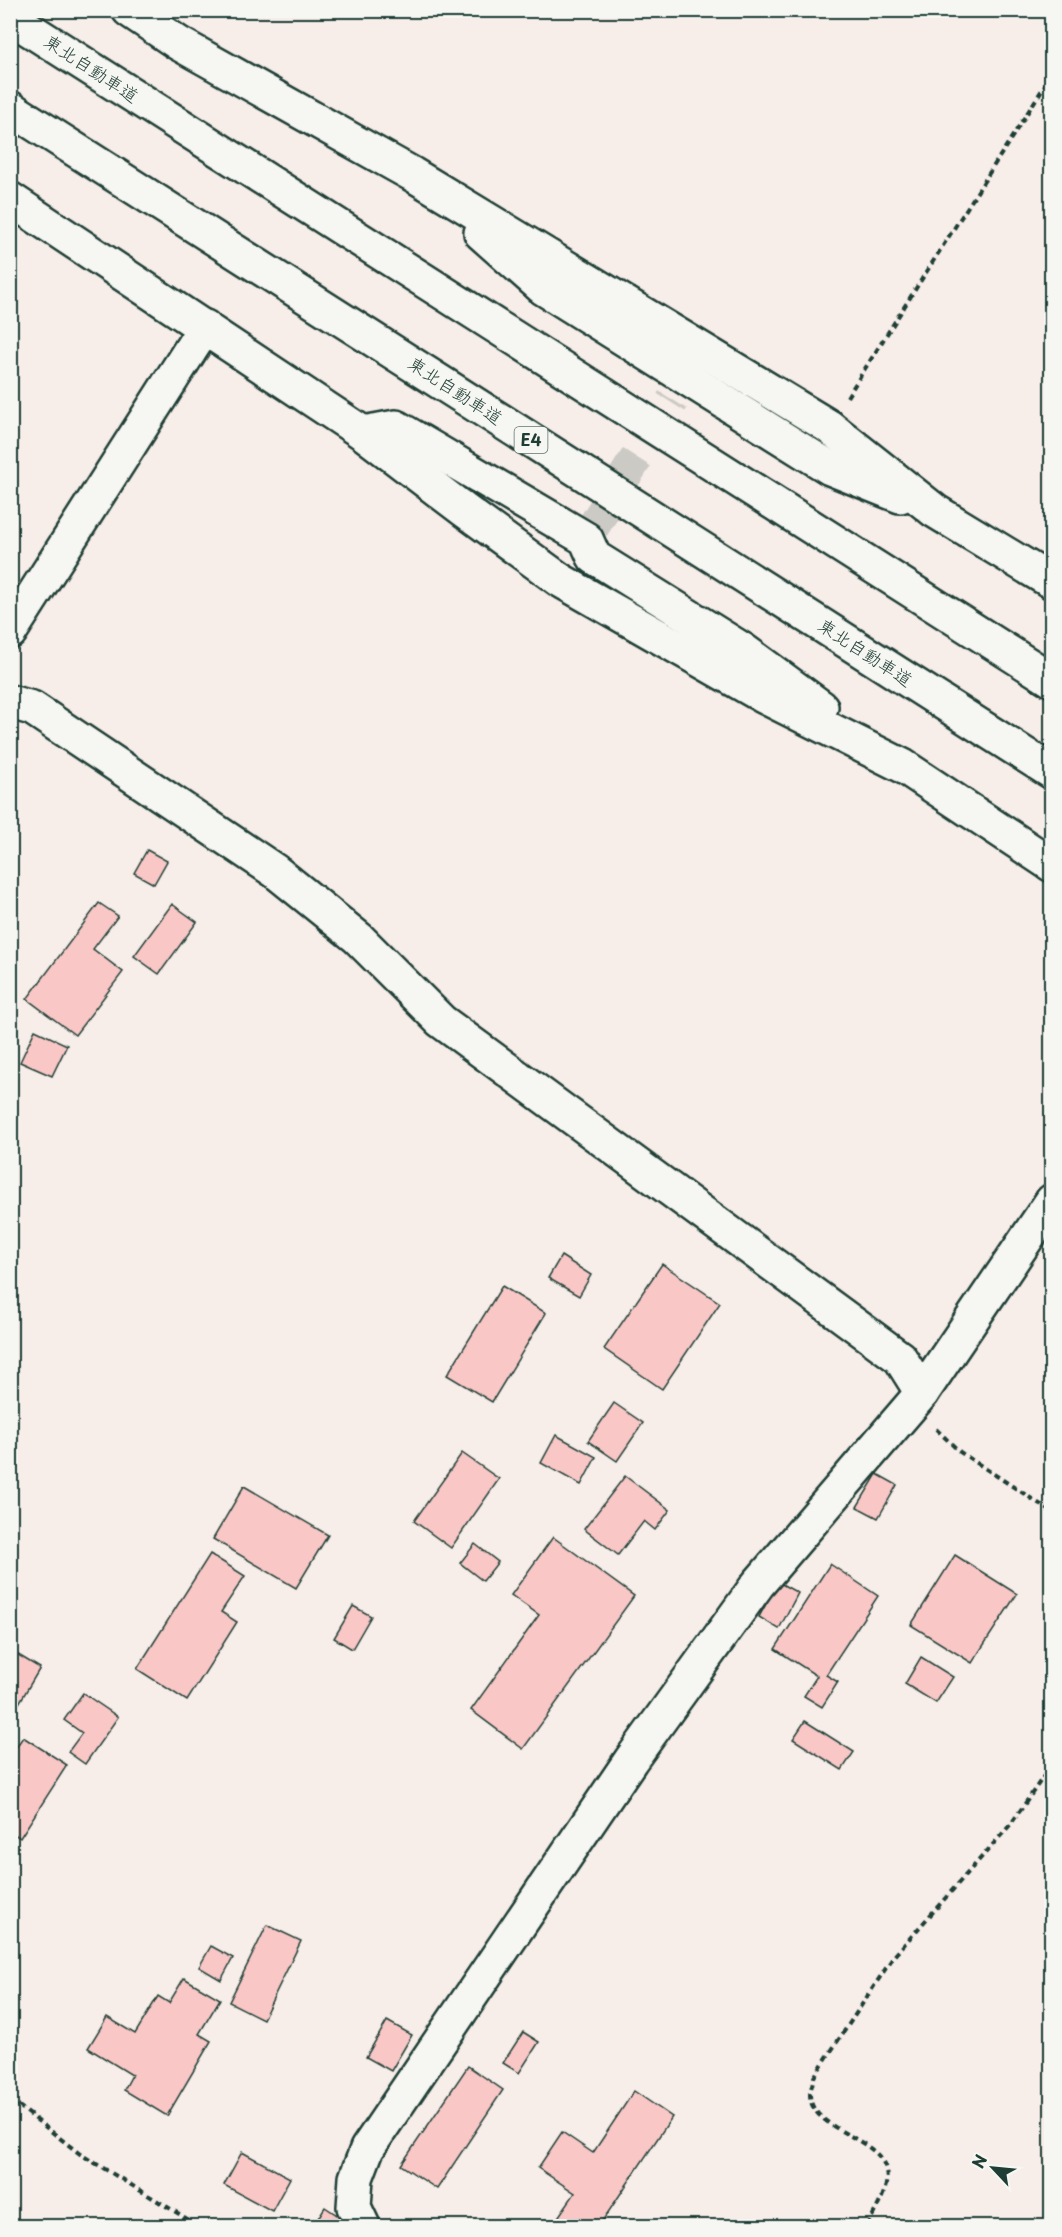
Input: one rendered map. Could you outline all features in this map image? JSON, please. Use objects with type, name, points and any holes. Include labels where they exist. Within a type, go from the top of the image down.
[{"type":"main road","points":[[129,10],[178,43],[412,174],[828,426],[935,511],[1052,582]]},
{"type":"main road","name":"東北自動車道","points":[[10,17],[1052,680]]},
{"type":"main road","name":"東北自動車道","points":[[10,108],[1052,772]]},
{"type":"main road","points":[[412,174],[543,288],[679,389],[830,468],[935,511]]},
{"type":"main road","points":[[10,199],[363,433],[560,580],[763,696],[903,766]]},
{"type":"main road","points":[[10,632],[205,327]]},
{"type":"main road","points":[[363,433],[396,427],[590,533],[594,557],[742,650],[903,766],[1052,865]]},
{"type":"main road","points":[[10,702],[32,708],[275,871],[358,938],[441,1021],[900,1358],[918,1398]]},
{"type":"main road","points":[[363,2226],[354,2207],[356,2178],[367,2149],[631,1761],[758,1584],[918,1398],[1052,1201]]},
{"type":"path","points":[[828,426],[1052,74]]},
{"type":"path","points":[[918,1398],[928,1421],[960,1452],[1052,1512]]},
{"type":"path","points":[[867,2226],[883,2196],[887,2172],[882,2157],[818,2115],[810,2096],[814,2077],[894,1956],[1011,1824],[1052,1764]]},
{"type":"path","points":[[10,2099],[80,2154],[199,2226]]},
{"type":"building","points":[[147,850],[167,861],[154,884],[134,873]]},
{"type":"building","points":[[99,903],[118,916],[93,949],[123,972],[75,1035],[27,999]]},
{"type":"building","points":[[172,904],[197,922],[159,974],[134,956]]},
{"type":"building","points":[[35,1030],[67,1045],[52,1076],[20,1062]]},
{"type":"building","points":[[561,1256],[591,1275],[579,1296],[548,1278]]},
{"type":"building","points":[[662,1264],[720,1303],[662,1389],[604,1349]]},
{"type":"building","points":[[502,1286],[546,1313],[492,1402],[447,1375]]},
{"type":"building","points":[[614,1403],[643,1423],[617,1461],[588,1441]]},
{"type":"building","points":[[556,1435],[596,1457],[581,1485],[541,1463]]},
{"type":"building","points":[[462,1453],[499,1479],[451,1548],[414,1521]]},
{"type":"building","points":[[877,1474],[897,1485],[878,1518],[857,1507]]},
{"type":"building","points":[[625,1476],[670,1510],[655,1530],[644,1521],[618,1555],[584,1529]]},
{"type":"building","points":[[244,1486],[328,1535],[296,1588],[213,1539]]},
{"type":"building","points":[[553,1537],[634,1596],[523,1749],[471,1710],[539,1615],[511,1595]]},
{"type":"building","points":[[475,1544],[498,1562],[483,1581],[460,1563]]},
{"type":"building","points":[[210,1554],[245,1576],[221,1612],[237,1622],[187,1701],[137,1669]]},
{"type":"building","points":[[955,1555],[1017,1594],[972,1663],[911,1625]]},
{"type":"building","points":[[830,1564],[878,1596],[826,1675],[838,1682],[822,1707],[804,1696],[817,1676],[775,1649]]},
{"type":"building","points":[[778,1582],[798,1593],[779,1629],[759,1617]]},
{"type":"building","points":[[353,1606],[371,1616],[352,1649],[334,1638]]},
{"type":"building","points":[[15,1653],[40,1668],[18,1705],[10,1700],[10,1660]]},
{"type":"building","points":[[921,1657],[953,1677],[936,1703],[905,1684]]},
{"type":"building","points":[[83,1693],[118,1717],[85,1764],[68,1752],[82,1733],[64,1720]]},
{"type":"building","points":[[805,1721],[854,1752],[842,1770],[793,1739]]},
{"type":"building","points":[[23,1737],[67,1765],[20,1838],[10,1831],[10,1756]]},
{"type":"building","points":[[267,1925],[301,1941],[263,2019],[229,2002]]},
{"type":"building","points":[[211,1946],[233,1958],[221,1980],[199,1967]]},
{"type":"building","points":[[184,1978],[220,1999],[199,2034],[211,2041],[167,2116],[124,2090],[132,2075],[88,2048],[107,2017],[135,2034],[158,1996],[169,2003]]},
{"type":"building","points":[[387,2021],[412,2035],[391,2071],[366,2057]]},
{"type":"building","points":[[523,2032],[539,2042],[519,2073],[503,2063]]},
{"type":"building","points":[[468,2066],[503,2090],[437,2189],[401,2165]]},
{"type":"building","points":[[634,2091],[672,2117],[599,2226],[552,2226],[575,2193],[538,2168],[562,2132],[593,2153]]},
{"type":"building","points":[[242,2152],[290,2178],[272,2211],[224,2185]]},
{"type":"building","points":[[325,2207],[340,2217],[333,2226],[313,2226]]},
{"type":"tunnel","points":[[593,527],[673,400]]}]
